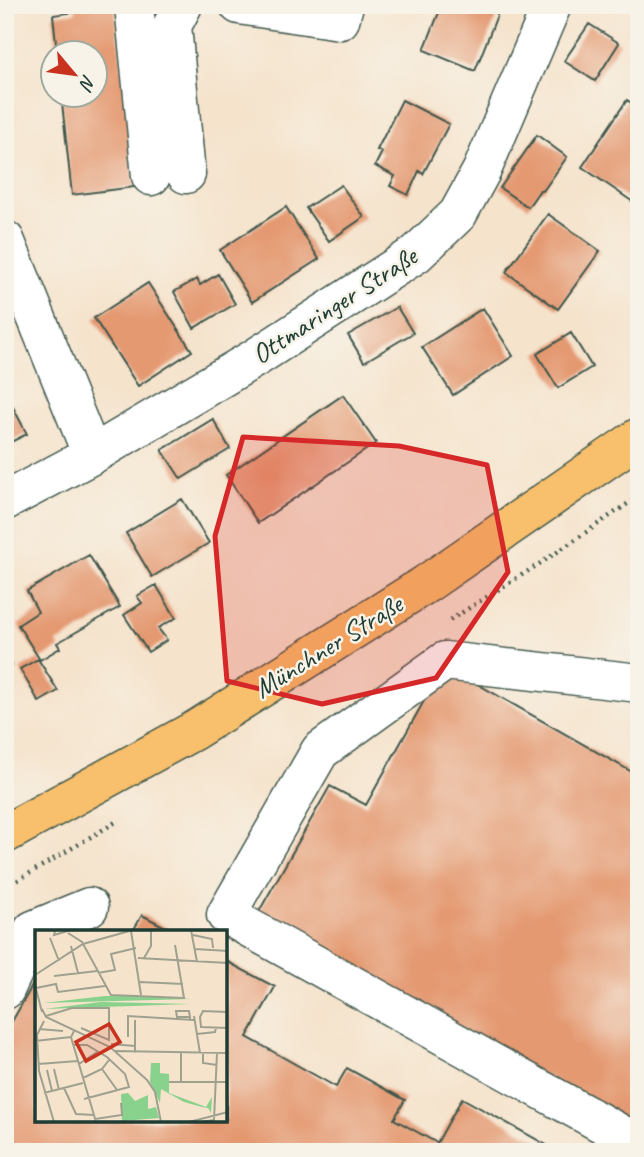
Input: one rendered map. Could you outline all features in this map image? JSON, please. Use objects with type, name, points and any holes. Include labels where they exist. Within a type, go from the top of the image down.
[{"type":"main road","name":"Münchner Straße","points":[[5,834],[195,730],[426,584],[639,437]]},
{"type":"street","points":[[134,5],[168,175],[172,26],[183,5]]},
{"type":"street","points":[[239,5],[340,20],[344,5]]},
{"type":"street","name":"Ottmaringer Straße","points":[[5,502],[92,455],[255,358],[416,254],[458,214],[482,170],[552,5]]},
{"type":"street","points":[[5,240],[92,455]]},
{"type":"street","points":[[639,683],[445,661],[320,751],[226,915],[639,1144]]},
{"type":"street","points":[[5,990],[33,930],[89,907]]},
{"type":"highlighted area","points":[[243,437],[399,446],[487,465],[508,572],[436,678],[322,704],[227,681],[215,536]]},
{"type":"building","points":[[75,5],[115,5],[135,187],[72,195],[63,108],[108,108],[108,38],[55,38],[53,15],[76,12]]},
{"type":"building","points":[[442,5],[501,5],[475,71],[424,50]]},
{"type":"building","points":[[589,24],[619,43],[595,81],[564,61]]},
{"type":"building","points":[[402,100],[449,124],[423,174],[419,171],[408,195],[390,186],[395,176],[375,166],[382,152],[377,150]]},
{"type":"building","points":[[627,100],[639,108],[639,194],[633,202],[582,167]]},
{"type":"building","points":[[537,135],[567,157],[528,207],[500,188]]},
{"type":"building","points":[[341,185],[364,217],[329,241],[306,208]]},
{"type":"building","points":[[286,207],[319,259],[252,302],[220,250]]},
{"type":"building","points":[[548,214],[600,251],[558,309],[506,272]]},
{"type":"building","points":[[218,274],[235,304],[194,328],[174,292],[197,279],[200,285]]},
{"type":"building","points":[[148,283],[192,351],[138,386],[94,318]]},
{"type":"building","points":[[397,307],[413,333],[364,362],[348,335]]},
{"type":"building","points":[[483,308],[513,356],[453,395],[422,347]]},
{"type":"building","points":[[571,333],[592,367],[558,388],[537,354]]},
{"type":"building","points":[[5,392],[27,434],[5,445]]},
{"type":"building","points":[[343,395],[376,443],[258,523],[226,475]]},
{"type":"building","points":[[213,419],[230,449],[181,479],[162,450]]},
{"type":"building","points":[[182,499],[209,543],[152,577],[126,533]]},
{"type":"building","points":[[89,555],[120,607],[57,643],[60,648],[40,660],[18,625],[38,612],[27,591]]},
{"type":"building","points":[[156,585],[176,618],[158,628],[167,640],[148,652],[124,615],[142,603],[137,596]]},
{"type":"building","points":[[5,652],[12,665],[5,668]]},
{"type":"building","points":[[38,659],[58,691],[39,702],[20,669]]},
{"type":"building","points":[[444,665],[639,776],[639,1129],[257,915],[330,786],[366,805]]},
{"type":"building","points":[[142,915],[171,930],[134,930]]},
{"type":"building","points":[[228,962],[275,987],[247,1037],[336,1087],[347,1068],[405,1100],[394,1119],[437,1143],[462,1098],[559,1152],[5,1152],[5,1034],[35,981],[35,1122],[228,1122]]}]
